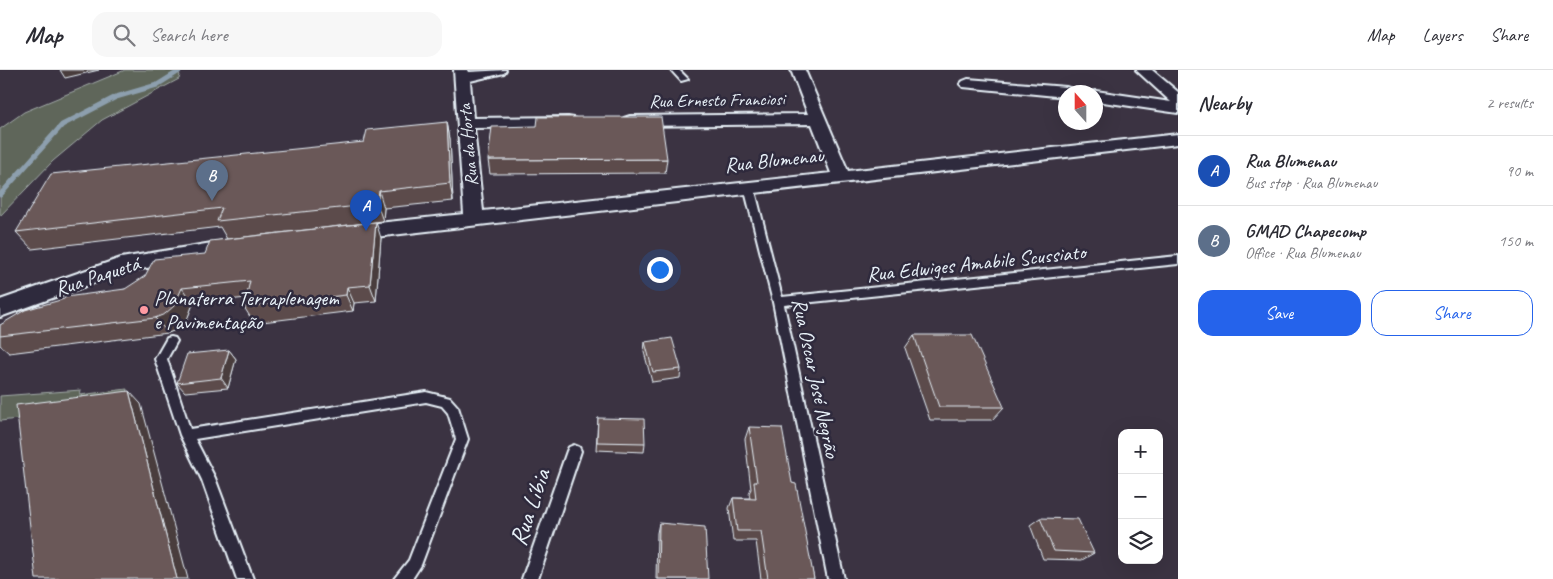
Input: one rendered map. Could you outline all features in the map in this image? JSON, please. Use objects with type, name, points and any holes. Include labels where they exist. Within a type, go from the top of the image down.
[{"type":"street","points":[[461,74],[499,70]]},
{"type":"street","points":[[798,70],[842,177]]},
{"type":"street","points":[[1143,70],[1178,100]]},
{"type":"street","name":"Rua da Horta","points":[[461,74],[467,123],[474,219]]},
{"type":"street","points":[[968,84],[1058,91]]},
{"type":"street","points":[[1103,97],[1178,108]]},
{"type":"street","name":"Rua Ernesto Franciosi","points":[[613,121],[818,119]]},
{"type":"street","points":[[467,123],[584,122]]},
{"type":"street","name":"Rua Blumenau","points":[[327,235],[1178,139]]},
{"type":"street","name":"Rua Paquetá","points":[[0,310],[121,266],[197,251],[258,243]]},
{"type":"lane","points":[[675,70],[684,79]]},
{"type":"lane","name":"Rua Oscar José Negrão","points":[[748,187],[778,302],[836,579]]},
{"type":"lane","name":"Rua Edwiges Amabile Scussiato","points":[[778,302],[1178,260]]},
{"type":"lane","points":[[170,341],[160,359],[186,434],[208,478],[245,579]]},
{"type":"lane","points":[[186,434],[426,397],[446,402],[454,411],[462,440],[414,565],[402,579]]},
{"type":"lane","name":"Rua Líbia","points":[[530,579],[574,451]]},
{"type":"green space","points":[[125,70],[176,70],[180,75],[179,79],[102,120],[53,161],[0,216],[0,129],[24,112]]},
{"type":"green space","points":[[127,389],[124,407],[0,421],[0,396],[81,390],[80,395]]},
{"type":"building","points":[[538,117],[661,117],[667,159],[488,160],[492,127],[537,126]]},
{"type":"building","points":[[447,122],[450,183],[379,191],[377,204],[217,221],[222,208],[16,232],[51,174],[364,142],[367,130]]},
{"type":"building","points":[[376,222],[370,285],[347,287],[346,295],[244,307],[250,281],[182,288],[174,306],[165,314],[155,318],[0,336],[0,325],[25,310],[66,297],[125,289],[145,276],[154,259],[205,254],[210,241]]},
{"type":"building","points":[[914,335],[972,335],[1004,407],[939,407]]},
{"type":"building","points":[[672,338],[681,369],[653,372],[645,342]]},
{"type":"building","points":[[229,350],[221,378],[177,383],[187,354]]},
{"type":"building","points":[[129,391],[177,579],[36,579],[16,405]]},
{"type":"building","points":[[598,418],[644,419],[645,443],[597,442]]},
{"type":"building","points":[[749,427],[782,428],[792,483],[796,484],[814,579],[768,579],[761,531],[737,531],[733,498],[756,499],[754,482],[757,482]]},
{"type":"building","points":[[1040,518],[1078,519],[1094,553],[1054,551]]},
{"type":"building","points":[[659,523],[705,527],[708,579],[658,579]]},
{"type":"waterway","points":[[0,195],[62,125],[116,97],[157,85],[181,70]]},
{"type":"place","name":"GMAD Chapecomp","points":[[212,201]]},
{"type":"place","name":"Rua Blumenau","points":[[366,231]]},
{"type":"place","name":"Planaterra Terraplenagem e Pavimentação","points":[[144,310]]}]
